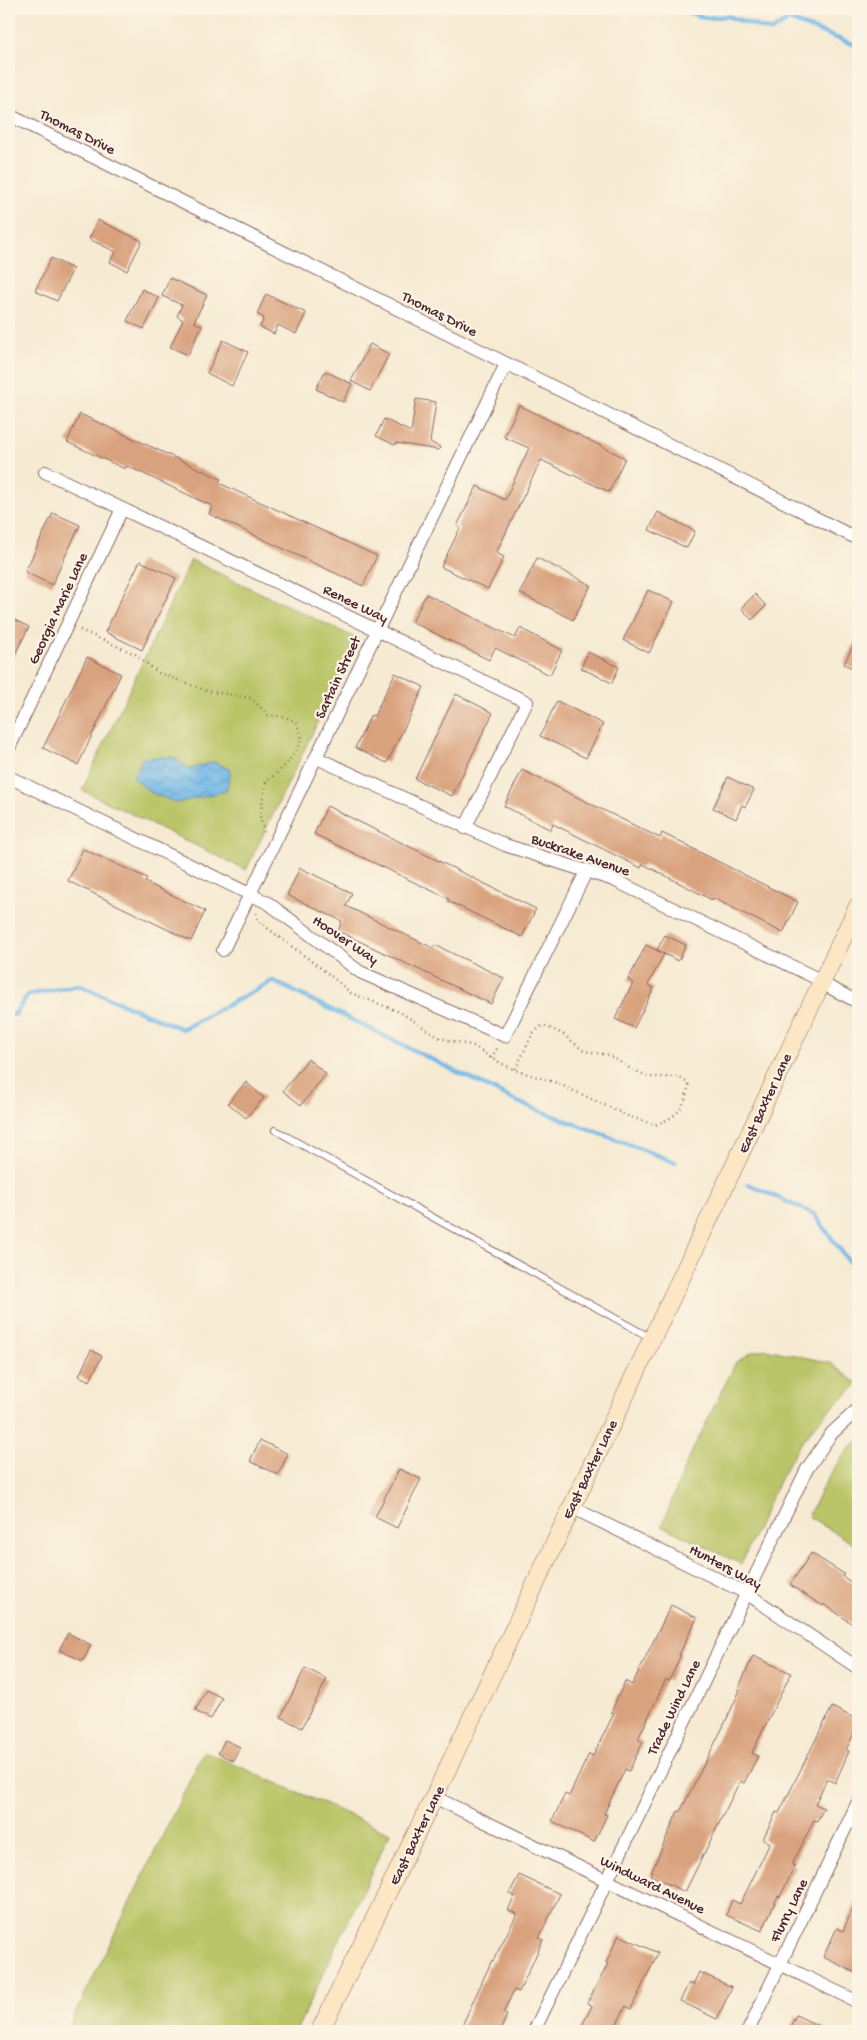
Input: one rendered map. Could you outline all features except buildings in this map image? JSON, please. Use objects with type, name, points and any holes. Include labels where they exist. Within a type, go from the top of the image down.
[{"type":"main road","name":"East Baxter Lane","points":[[320,2031],[434,1797],[858,906]]},
{"type":"street","name":"Thomas Drive","points":[[9,115],[858,539]]},
{"type":"street","name":"Sartain Street","points":[[223,950],[506,364]]},
{"type":"street","name":"Renee Way","points":[[45,472],[526,702],[466,828]]},
{"type":"street","name":"Georgia Marie Lane","points":[[9,748],[122,509]]},
{"type":"street","name":"Buckrake Avenue","points":[[317,758],[505,845],[614,880],[809,975],[858,1002]]},
{"type":"street","name":"Hoover Way","points":[[9,777],[268,903],[360,972],[505,1036],[587,870]]},
{"type":"street","name":"Trade Wind Lane","points":[[534,2031],[807,1468],[831,1434],[858,1409]]},
{"type":"street","name":"Hunters Way","points":[[571,1507],[746,1593],[858,1668]]},
{"type":"street","name":"Windward Avenue","points":[[434,1797],[858,2002]]},
{"type":"street","name":"Flurry Lane","points":[[748,2031],[858,1802]]},
{"type":"lane","points":[[275,1130],[652,1338]]},
{"type":"path","points":[[67,625],[135,654],[159,673],[207,691],[251,698],[268,716],[286,717],[296,722],[302,738],[293,757],[281,770],[266,781],[260,816],[264,833]]},
{"type":"green space","points":[[191,560],[358,639],[246,870],[82,790]]},
{"type":"green space","points":[[766,1349],[831,1363],[858,1384],[819,1421],[797,1449],[779,1481],[741,1564],[662,1526],[686,1464],[736,1362],[752,1352]]},
{"type":"green space","points":[[858,1440],[858,1547],[808,1516],[836,1466]]},
{"type":"green space","points":[[204,1751],[390,1833],[296,2031],[67,2031]]},
{"type":"water","points":[[173,757],[189,769],[214,762],[231,770],[226,791],[176,803],[150,792],[133,778],[143,758]]},
{"type":"waterway","points":[[9,10],[16,9]]},
{"type":"waterway","points":[[678,9],[706,18],[727,16],[771,31],[789,20],[858,46]]},
{"type":"waterway","points":[[9,1016],[15,1014],[28,995],[78,985],[182,1029],[273,981],[520,1103],[675,1162]]},
{"type":"waterway","points":[[748,1184],[814,1214],[858,1274]]},
{"type":"waterway","points":[[858,1326],[853,1339],[858,1352]]}]
